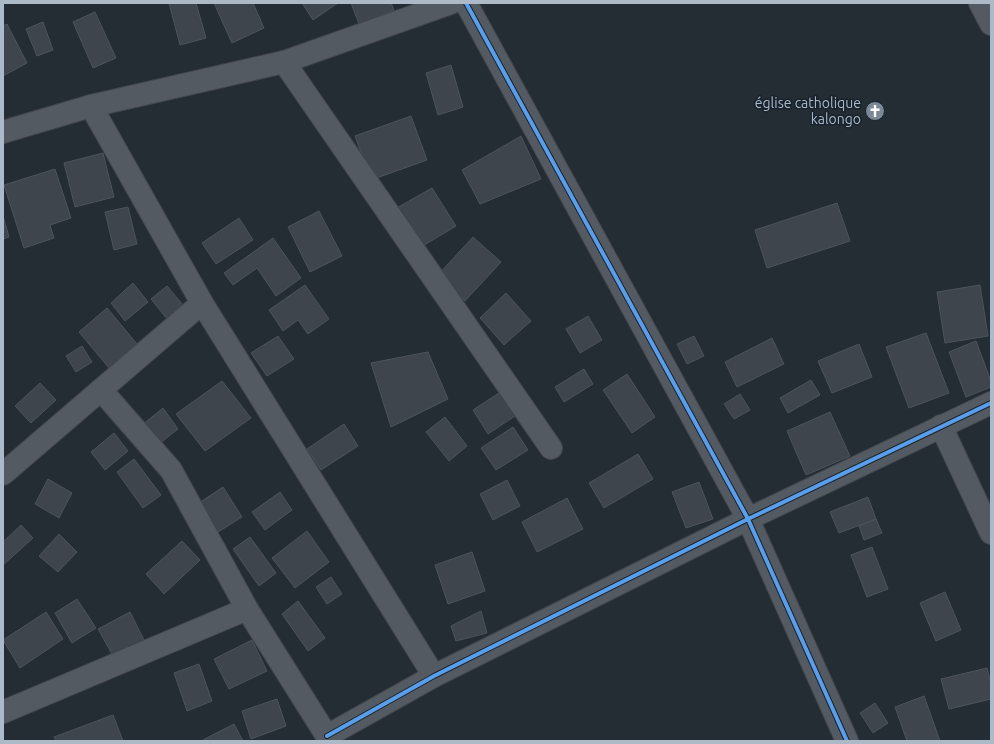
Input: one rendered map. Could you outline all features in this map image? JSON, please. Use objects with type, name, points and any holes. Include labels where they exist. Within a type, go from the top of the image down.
[{"type":"street","points":[[3,132],[91,106],[284,62],[427,7],[452,3]]},
{"type":"street","points":[[466,3],[748,519],[847,741]]},
{"type":"street","points":[[980,3],[991,24]]},
{"type":"street","points":[[284,62],[551,448]]},
{"type":"street","points":[[91,106],[202,303],[434,676]]},
{"type":"street","points":[[3,474],[202,303]]},
{"type":"street","points":[[101,390],[171,470],[247,609],[328,738],[434,676],[748,519],[991,403]]},
{"type":"street","points":[[941,426],[991,533]]},
{"type":"street","points":[[3,712],[247,609]]},
{"type":"building","points":[[169,3],[196,3],[206,38],[180,45]]},
{"type":"building","points":[[214,3],[253,3],[264,28],[232,43]]},
{"type":"building","points":[[302,3],[338,3],[313,20]]},
{"type":"building","points":[[351,3],[391,3],[394,10],[359,24]]},
{"type":"building","points":[[95,12],[116,58],[93,68],[73,22]]},
{"type":"building","points":[[43,22],[53,50],[37,56],[26,29]]},
{"type":"building","points":[[7,24],[27,63],[3,76],[3,26]]},
{"type":"building","points":[[451,65],[463,107],[438,115],[426,73]]},
{"type":"building","points":[[411,116],[427,160],[371,180],[355,136]]},
{"type":"building","points":[[521,136],[541,179],[480,204],[462,170]]},
{"type":"building","points":[[103,153],[114,197],[75,207],[64,163]]},
{"type":"building","points":[[55,169],[71,218],[50,225],[54,238],[24,248],[4,185]]},
{"type":"building","points":[[432,188],[456,226],[406,256],[379,218]]},
{"type":"building","points":[[837,203],[850,241],[767,268],[755,230]]},
{"type":"building","points":[[128,207],[137,244],[114,250],[105,212]]},
{"type":"building","points":[[319,211],[342,256],[310,272],[288,227]]},
{"type":"building","points":[[3,216],[9,237],[3,239]]},
{"type":"building","points":[[239,218],[253,240],[216,264],[202,243]]},
{"type":"building","points":[[473,237],[501,262],[465,301],[437,276]]},
{"type":"building","points":[[273,238],[301,278],[276,296],[257,268],[233,285],[224,273]]},
{"type":"building","points":[[133,283],[148,302],[125,321],[111,303]]},
{"type":"building","points":[[305,285],[329,319],[308,334],[298,320],[283,331],[269,310]]},
{"type":"building","points":[[980,285],[988,336],[945,343],[937,292]]},
{"type":"building","points":[[167,286],[188,311],[172,325],[151,299]]},
{"type":"building","points":[[506,293],[531,321],[504,345],[480,318]]},
{"type":"building","points":[[107,308],[137,344],[109,368],[79,332]]},
{"type":"building","points":[[588,316],[602,340],[580,353],[566,329]]},
{"type":"building","points":[[926,333],[949,393],[909,408],[886,347]]},
{"type":"building","points":[[278,336],[294,359],[267,376],[251,353]]},
{"type":"building","points":[[694,336],[704,356],[687,364],[677,344]]},
{"type":"building","points":[[772,338],[784,364],[737,387],[725,362]]},
{"type":"building","points":[[976,341],[991,381],[991,387],[966,397],[949,352]]},
{"type":"building","points":[[859,344],[872,377],[832,393],[818,361]]},
{"type":"building","points":[[82,346],[92,362],[76,372],[66,356]]},
{"type":"building","points":[[428,352],[448,399],[391,427],[371,363]]},
{"type":"building","points":[[584,369],[593,384],[564,402],[555,387]]},
{"type":"building","points":[[627,374],[655,417],[632,433],[603,390]]},
{"type":"building","points":[[811,380],[820,395],[788,413],[780,398]]},
{"type":"building","points":[[222,381],[251,418],[205,451],[176,414]]},
{"type":"building","points":[[40,383],[56,400],[31,423],[15,406]]},
{"type":"building","points":[[505,389],[521,412],[488,434],[473,410]]},
{"type":"building","points":[[740,394],[750,410],[734,419],[724,404]]},
{"type":"building","points":[[163,408],[178,429],[150,451],[136,430]]},
{"type":"building","points":[[830,412],[850,456],[806,475],[787,431]]},
{"type":"building","points":[[445,417],[467,446],[449,461],[426,432]]},
{"type":"building","points":[[344,424],[358,446],[321,470],[307,449]]},
{"type":"building","points":[[513,427],[528,450],[496,470],[481,448]]},
{"type":"building","points":[[114,433],[128,451],[105,470],[91,452]]},
{"type":"building","points":[[638,454],[653,479],[604,508],[589,483]]},
{"type":"building","points":[[134,459],[161,495],[143,508],[117,472]]},
{"type":"building","points":[[48,479],[72,493],[59,518],[35,504]]},
{"type":"building","points":[[507,480],[520,506],[493,520],[480,494]]},
{"type":"building","points":[[699,482],[713,519],[686,528],[672,492]]},
{"type":"building","points":[[223,487],[242,517],[218,532],[199,503]]},
{"type":"building","points":[[280,492],[292,510],[265,530],[252,512]]},
{"type":"building","points":[[868,497],[876,519],[839,533],[830,512]]},
{"type":"building","points":[[567,498],[583,529],[537,552],[522,522]]},
{"type":"building","points":[[876,519],[882,533],[864,540],[859,526]]},
{"type":"building","points":[[21,525],[33,538],[3,565],[3,542]]},
{"type":"building","points":[[307,531],[329,562],[295,588],[272,558]]},
{"type":"building","points":[[59,534],[77,552],[58,572],[39,556]]},
{"type":"building","points":[[250,537],[276,573],[259,586],[233,549]]},
{"type":"building","points":[[182,541],[200,560],[164,594],[146,574]]},
{"type":"building","points":[[872,547],[888,589],[867,597],[851,555]]},
{"type":"building","points":[[472,552],[485,591],[448,604],[435,565]]},
{"type":"building","points":[[331,577],[342,594],[327,604],[316,587]]},
{"type":"building","points":[[945,592],[961,630],[936,641],[920,603]]},
{"type":"building","points":[[77,599],[96,628],[72,643],[55,613]]},
{"type":"building","points":[[298,601],[325,638],[308,651],[282,614]]},
{"type":"building","points":[[481,611],[487,633],[456,641],[451,626]]},
{"type":"building","points":[[46,612],[63,639],[20,668],[3,640]]},
{"type":"building","points":[[130,612],[146,644],[116,661],[98,629]]},
{"type":"building","points":[[252,640],[267,671],[229,689],[214,659]]},
{"type":"building","points":[[199,664],[212,701],[187,711],[174,673]]},
{"type":"building","points":[[987,668],[991,684],[991,699],[949,709],[941,679]]},
{"type":"building","points":[[924,696],[940,741],[907,741],[895,707]]},
{"type":"building","points":[[277,699],[286,726],[251,739],[242,711]]},
{"type":"building","points":[[875,703],[888,723],[873,733],[860,713]]},
{"type":"building","points":[[113,715],[123,741],[56,741],[54,737]]},
{"type":"building","points":[[234,724],[243,741],[201,741]]},
{"type":"cycle path","points":[[466,3],[748,519],[847,741]]},
{"type":"cycle path","points":[[327,736],[434,676],[748,519],[991,403]]},
{"type":"place","name":"église catholique kalongo","points":[[875,111]]}]
